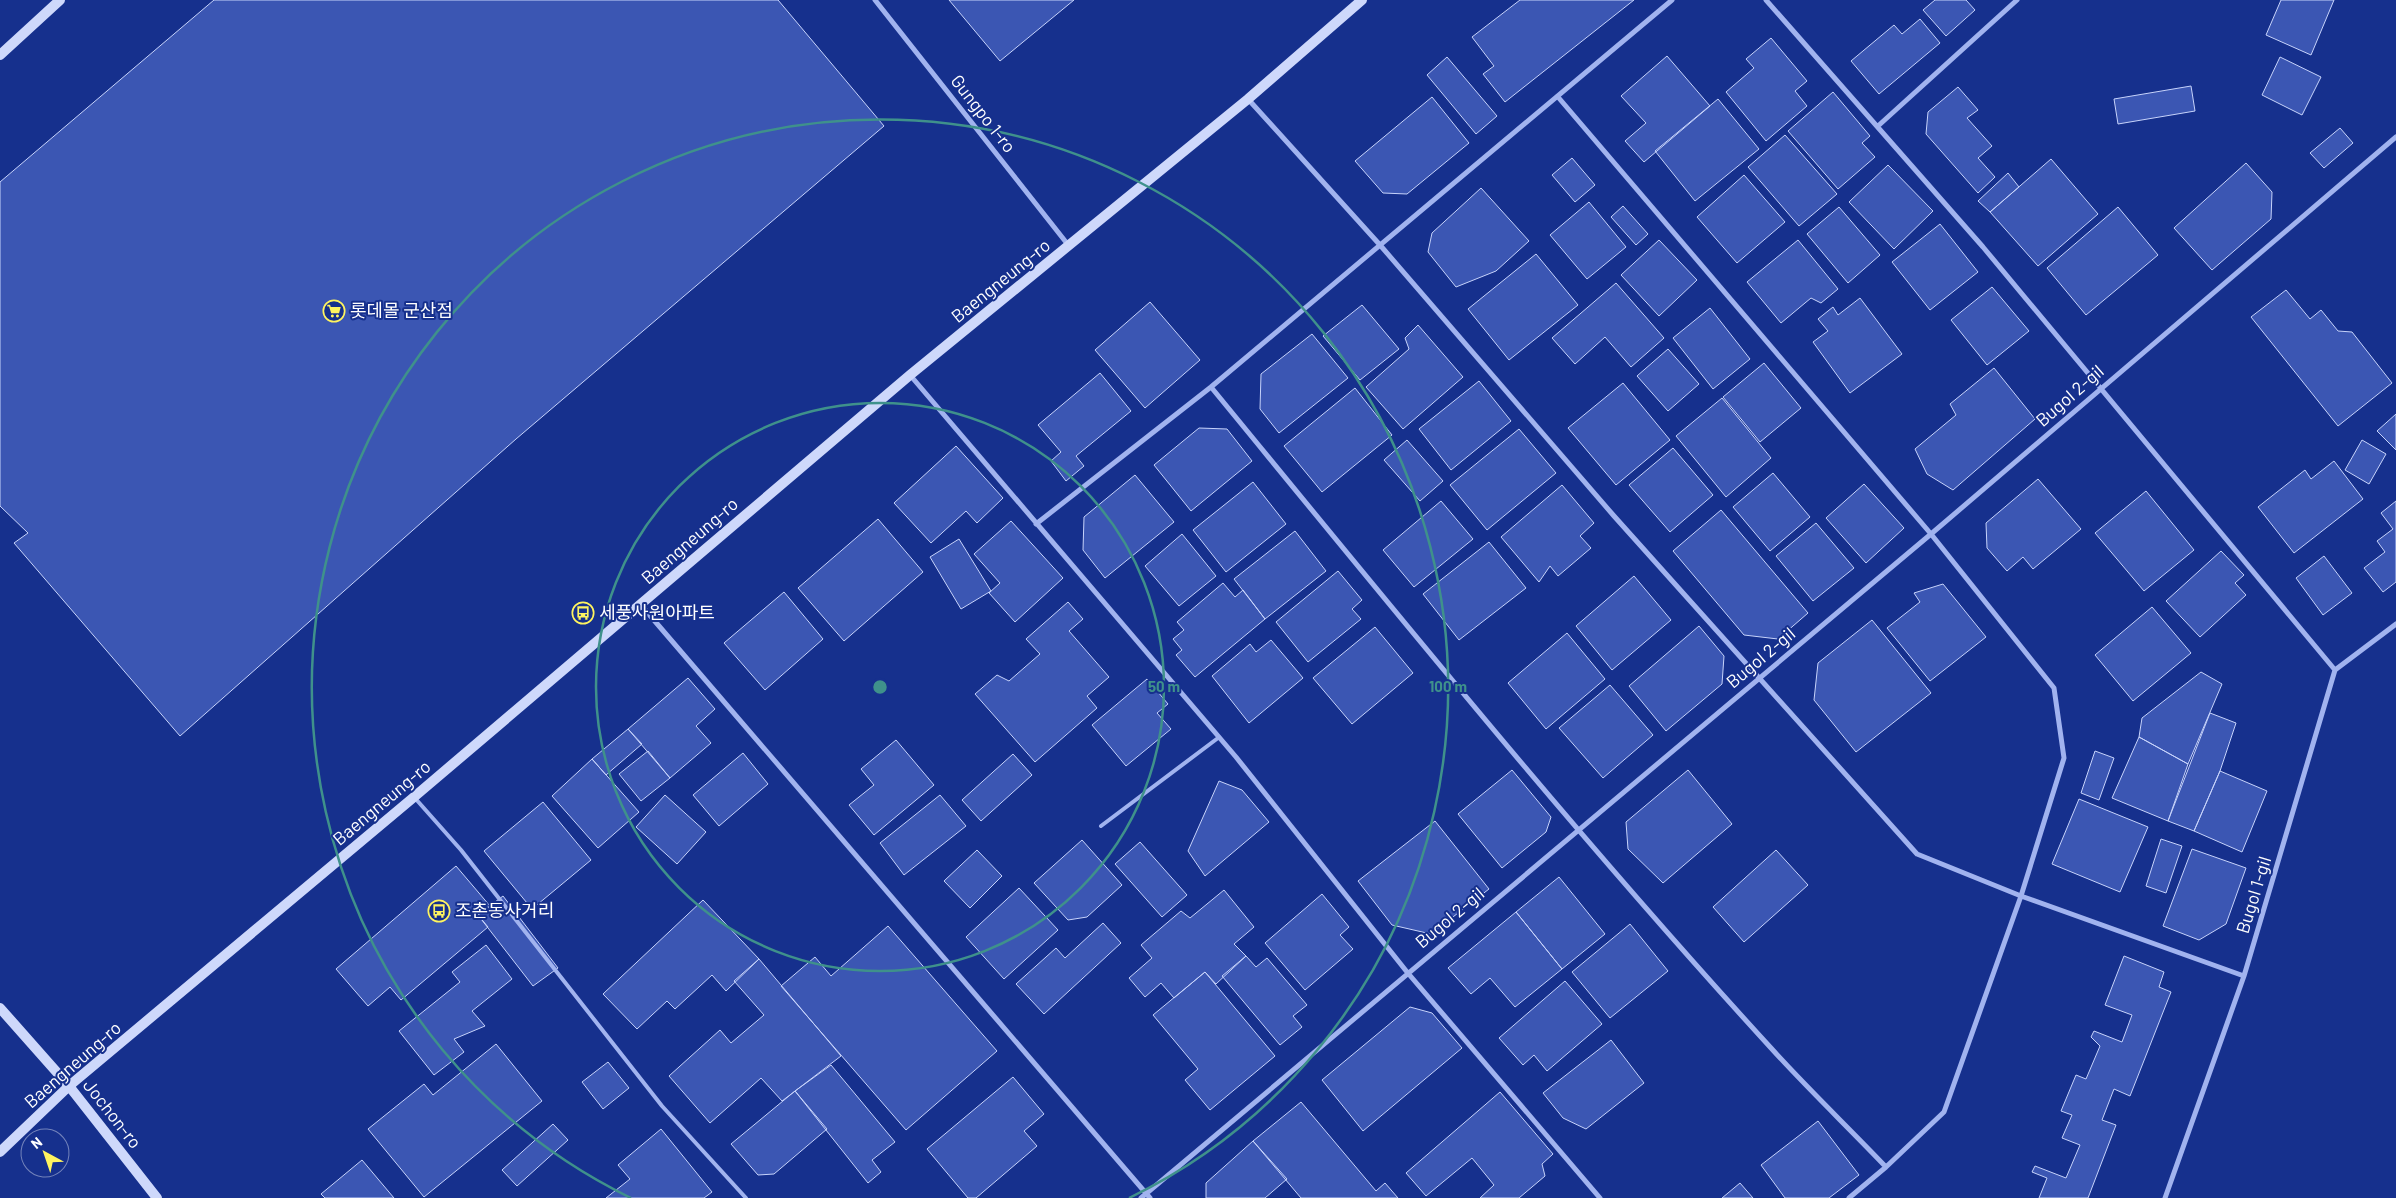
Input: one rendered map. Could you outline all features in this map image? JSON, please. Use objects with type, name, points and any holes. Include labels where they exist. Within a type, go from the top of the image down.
[{"type":"street","points":[[0,55],[60,0]]},
{"type":"street","name":"Gungpo 1-ro","points":[[875,0],[1070,246]]},
{"type":"street","name":"Baengneung-ro","points":[[0,1152],[69,1086],[414,797],[910,375],[1248,99],[1362,0]]},
{"type":"street","points":[[1036,524],[1211,387],[1672,0]]},
{"type":"street","points":[[1766,0],[1878,126],[2101,388],[2335,670],[2396,624]]},
{"type":"street","points":[[1878,126],[2017,0]]},
{"type":"street","points":[[1558,97],[1931,534],[2054,688],[2064,758],[2021,896],[1944,1112],[1886,1167],[1849,1198]]},
{"type":"street","points":[[1248,99],[1380,246],[1614,516],[1917,854],[2021,896],[2244,976]]},
{"type":"street","name":"Bugol 2-gil","points":[[1141,1198],[1148,1196],[1408,972],[1931,534],[2396,137]]},
{"type":"street","points":[[910,375],[1236,757],[1408,972],[1600,1198]]},
{"type":"street","points":[[1211,387],[1453,683],[1578,830],[1772,1049],[1886,1167]]},
{"type":"street","points":[[641,605],[1018,1042],[1148,1196]]},
{"type":"street","name":"Bugol 1-gil","points":[[2165,1198],[2244,976],[2335,670]]},
{"type":"street","name":"Jochon-ro","points":[[0,1008],[69,1086],[157,1198]]},
{"type":"lane","points":[[1101,826],[1218,738]]},
{"type":"lane","points":[[414,797],[462,850],[662,1106],[746,1198]]},
{"type":"building","name":"롯데몰 군산점","points":[[214,0],[778,0],[884,126],[516,439],[180,736],[14,543],[28,533],[0,506],[0,182]]},
{"type":"building","points":[[949,0],[1074,0],[1000,61]]},
{"type":"building","points":[[1520,0],[1634,0],[1505,102],[1483,74],[1494,66],[1472,37]]},
{"type":"building","points":[[1935,0],[1966,0],[1975,10],[1946,36],[1923,10]]},
{"type":"building","points":[[2281,0],[2334,0],[2311,55],[2266,35]]},
{"type":"building","points":[[1920,19],[1940,43],[1879,94],[1851,61],[1894,25],[1902,34]]},
{"type":"building","points":[[1771,38],[1807,81],[1795,91],[1807,106],[1766,141],[1726,92],[1754,68],[1746,59]]},
{"type":"building","points":[[1667,56],[1710,106],[1644,162],[1625,141],[1646,123],[1621,96]]},
{"type":"building","points":[[1447,57],[1497,116],[1476,134],[1427,75]]},
{"type":"building","points":[[2280,57],[2321,77],[2302,115],[2262,95]]},
{"type":"building","points":[[2191,86],[2195,111],[2118,124],[2114,99]]},
{"type":"building","points":[[1958,87],[1978,110],[1967,118],[1992,146],[1978,158],[1995,177],[1978,193],[1926,134],[1928,112]]},
{"type":"building","points":[[1833,92],[1870,136],[1862,143],[1875,157],[1838,189],[1788,131]]},
{"type":"building","points":[[1432,97],[1469,143],[1407,194],[1383,193],[1355,161]]},
{"type":"building","points":[[1718,99],[1759,149],[1695,201],[1655,151]]},
{"type":"building","points":[[2340,128],[2353,143],[2324,168],[2310,153]]},
{"type":"building","points":[[1785,135],[1837,194],[1799,226],[1748,167]]},
{"type":"building","points":[[1572,158],[1595,185],[1575,202],[1552,175]]},
{"type":"building","points":[[2051,159],[2098,214],[2038,266],[1990,212]]},
{"type":"building","points":[[2246,163],[2272,192],[2271,219],[2212,270],[2174,228]]},
{"type":"building","points":[[1888,165],[1933,211],[1894,249],[1849,202]]},
{"type":"building","points":[[2008,173],[2019,187],[1990,212],[1978,201]]},
{"type":"building","points":[[1744,175],[1785,222],[1737,263],[1697,217]]},
{"type":"building","points":[[1481,188],[1529,241],[1496,271],[1456,287],[1428,252],[1432,233]]},
{"type":"building","points":[[1589,202],[1626,247],[1587,279],[1550,235]]},
{"type":"building","points":[[1623,206],[1648,234],[1636,245],[1611,217]]},
{"type":"building","points":[[1839,207],[1880,255],[1848,283],[1807,234]]},
{"type":"building","points":[[2118,207],[2158,255],[2086,315],[2047,268]]},
{"type":"building","points":[[1940,224],[1978,272],[1930,310],[1892,262]]},
{"type":"building","points":[[1659,240],[1697,280],[1659,316],[1621,275]]},
{"type":"building","points":[[1798,240],[1838,289],[1821,303],[1811,298],[1781,323],[1747,282]]},
{"type":"building","points":[[1536,254],[1578,305],[1509,360],[1468,309]]},
{"type":"building","points":[[1616,283],[1664,338],[1631,367],[1605,337],[1575,364],[1552,338]]},
{"type":"building","points":[[1992,287],[2029,331],[1987,365],[1951,320]]},
{"type":"building","points":[[2286,290],[2310,319],[2321,310],[2338,331],[2352,332],[2392,383],[2338,426],[2251,317]]},
{"type":"building","points":[[1860,298],[1902,354],[1850,393],[1813,342],[1828,331],[1818,319],[1833,307],[1838,315]]},
{"type":"building","points":[[1150,302],[1200,360],[1145,408],[1095,350]]},
{"type":"building","points":[[1362,305],[1399,349],[1360,380],[1323,336]]},
{"type":"building","points":[[1710,308],[1750,359],[1713,389],[1673,338]]},
{"type":"building","points":[[1418,325],[1463,377],[1403,429],[1366,387],[1409,349],[1405,338]]},
{"type":"building","points":[[1312,334],[1348,378],[1279,433],[1260,409],[1261,374]]},
{"type":"building","points":[[1668,349],[1699,384],[1668,411],[1637,376]]},
{"type":"building","points":[[1764,363],[1801,408],[1760,442],[1723,397]]},
{"type":"building","points":[[1994,368],[2035,419],[1953,490],[1927,474],[1915,449],[1956,415],[1950,404]]},
{"type":"building","points":[[1100,373],[1131,411],[1076,456],[1084,466],[1066,481],[1051,461],[1061,452],[1038,425]]},
{"type":"building","points":[[1479,381],[1511,421],[1451,470],[1419,429]]},
{"type":"building","points":[[1623,383],[1670,440],[1616,485],[1568,428]]},
{"type":"building","points":[[1355,388],[1392,435],[1322,492],[1284,446]]},
{"type":"building","points":[[1722,398],[1771,458],[1726,497],[1676,436]]},
{"type":"building","points":[[2396,414],[2396,450],[2377,431]]},
{"type":"building","points":[[1199,428],[1227,429],[1252,461],[1191,511],[1154,465]]},
{"type":"building","points":[[1519,429],[1556,473],[1487,530],[1450,485]]},
{"type":"building","points":[[1407,440],[1443,481],[1420,501],[1384,460]]},
{"type":"building","points":[[2362,440],[2386,454],[2369,484],[2345,470]]},
{"type":"building","points":[[956,446],[1003,498],[977,523],[966,511],[931,543],[894,503]]},
{"type":"building","points":[[1673,448],[1713,495],[1670,532],[1629,485]]},
{"type":"building","points":[[2334,461],[2363,499],[2294,553],[2258,507],[2305,470],[2311,479]]},
{"type":"building","points":[[1773,473],[1810,517],[1770,551],[1733,507]]},
{"type":"building","points":[[1135,475],[1174,522],[1105,578],[1083,550],[1084,517]]},
{"type":"building","points":[[2038,479],[2081,529],[2033,569],[2023,557],[2007,571],[1987,548],[1986,523]]},
{"type":"building","points":[[1253,482],[1286,524],[1226,572],[1193,530]]},
{"type":"building","points":[[1864,484],[1904,528],[1866,563],[1826,518]]},
{"type":"building","points":[[1562,485],[1594,523],[1580,536],[1591,548],[1558,576],[1550,566],[1539,582],[1501,537]]},
{"type":"building","points":[[2146,491],[2194,550],[2144,591],[2095,533]]},
{"type":"building","points":[[1441,501],[1473,539],[1414,587],[1383,550]]},
{"type":"building","points":[[2396,501],[2396,582],[2383,592],[2364,568],[2385,552],[2377,541],[2393,529],[2381,513]]},
{"type":"building","points":[[1721,510],[1808,613],[1778,639],[1744,635],[1673,551]]},
{"type":"building","points":[[878,519],[923,572],[844,641],[798,588]]},
{"type":"building","points":[[1011,521],[1063,578],[1015,622],[989,593],[1000,583],[974,554]]},
{"type":"building","points":[[1816,523],[1854,568],[1813,601],[1776,556]]},
{"type":"building","points":[[1295,531],[1326,571],[1265,619],[1234,579]]},
{"type":"building","points":[[1182,534],[1216,576],[1179,606],[1145,566]]},
{"type":"building","points":[[959,539],[991,591],[961,609],[930,557]]},
{"type":"building","points":[[1489,542],[1526,588],[1459,640],[1423,594]]},
{"type":"building","points":[[2221,551],[2244,575],[2235,583],[2246,595],[2200,637],[2166,601]]},
{"type":"building","points":[[2324,556],[2352,593],[2323,615],[2296,578]]},
{"type":"building","points":[[1338,571],[1362,600],[1352,609],[1361,619],[1308,662],[1276,622]]},
{"type":"building","points":[[1634,576],[1671,620],[1612,670],[1576,626]]},
{"type":"building","points":[[1223,583],[1235,597],[1243,590],[1265,619],[1195,677],[1176,655],[1182,650],[1173,639],[1184,630],[1177,622]]},
{"type":"building","points":[[1943,584],[1986,637],[1930,681],[1887,628],[1920,602],[1914,593]]},
{"type":"building","points":[[784,592],[823,639],[765,690],[724,643]]},
{"type":"building","points":[[1068,602],[1083,619],[1069,631],[1109,677],[1087,696],[1097,708],[1035,762],[975,694],[997,675],[1009,681],[1040,654],[1026,639]]},
{"type":"building","points":[[2152,607],[2191,653],[2133,701],[2095,655]]},
{"type":"building","points":[[1872,620],[1931,693],[1856,752],[1814,700],[1818,663]]},
{"type":"building","points":[[1699,626],[1724,656],[1722,684],[1666,731],[1629,686]]},
{"type":"building","points":[[1375,627],[1413,673],[1352,724],[1313,678]]},
{"type":"building","points":[[1567,633],[1605,679],[1546,729],[1508,683]]},
{"type":"building","points":[[1271,640],[1303,678],[1249,723],[1212,676],[1250,644],[1256,652]]},
{"type":"building","points":[[2201,672],[2222,684],[2188,764],[2139,737],[2142,718]]},
{"type":"building","points":[[688,678],[715,709],[696,726],[711,743],[670,778],[628,729]]},
{"type":"building","points":[[1147,679],[1168,704],[1157,713],[1171,729],[1126,766],[1092,725]]},
{"type":"building","points":[[1610,685],[1653,735],[1603,778],[1559,728]]},
{"type":"building","points":[[2210,713],[2236,723],[2220,771],[2194,831],[2168,821]]},
{"type":"building","points":[[628,729],[642,744],[606,775],[592,759]]},
{"type":"building","points":[[2139,737],[2188,764],[2168,821],[2112,798]]},
{"type":"building","points":[[896,740],[934,785],[874,835],[849,805],[874,785],[861,769]]},
{"type":"building","points":[[648,751],[670,778],[641,801],[619,774]]},
{"type":"building","points":[[2095,751],[2114,758],[2099,800],[2081,793]]},
{"type":"building","points":[[743,753],[768,784],[719,826],[693,795]]},
{"type":"building","points":[[1013,754],[1032,775],[981,821],[962,800]]},
{"type":"building","points":[[592,759],[639,812],[598,848],[552,796]]},
{"type":"building","points":[[1512,770],[1551,817],[1546,832],[1502,868],[1458,814]]},
{"type":"building","points":[[1688,770],[1732,824],[1663,883],[1628,849],[1626,822]]},
{"type":"building","points":[[2220,771],[2267,791],[2242,852],[2194,831]]},
{"type":"building","points":[[1219,781],[1242,790],[1269,822],[1205,876],[1188,851]]},
{"type":"building","points":[[665,795],[706,832],[677,864],[636,827]]},
{"type":"building","points":[[940,795],[966,826],[904,875],[880,843]]},
{"type":"building","points":[[2079,799],[2148,827],[2120,892],[2052,864]]},
{"type":"building","points":[[543,802],[591,860],[532,909],[484,851]]},
{"type":"building","points":[[1435,821],[1489,889],[1431,934],[1392,925],[1358,881]]},
{"type":"building","points":[[2161,839],[2182,846],[2166,893],[2146,886]]},
{"type":"building","points":[[1082,840],[1122,885],[1087,917],[1068,920],[1034,883]]},
{"type":"building","points":[[1140,842],[1187,895],[1162,917],[1115,864]]},
{"type":"building","points":[[2192,849],[2246,868],[2226,924],[2199,940],[2163,926]]},
{"type":"building","points":[[977,850],[1002,876],[970,908],[944,881]]},
{"type":"building","points":[[1776,850],[1808,885],[1744,942],[1713,907]]},
{"type":"building","points":[[456,866],[490,906],[478,915],[488,927],[401,1000],[390,987],[368,1006],[336,969]]},
{"type":"building","points":[[1559,877],[1605,934],[1562,969],[1516,912]]},
{"type":"building","points":[[1019,888],[1058,930],[1004,979],[966,937]]},
{"type":"building","points":[[1224,890],[1254,927],[1234,944],[1246,956],[1216,984],[1205,972],[1174,998],[1161,983],[1145,997],[1129,978],[1152,958],[1141,945],[1181,911],[1190,918]]},
{"type":"building","points":[[1322,894],[1349,927],[1340,935],[1353,949],[1305,990],[1265,943]]},
{"type":"building","points":[[503,896],[558,968],[533,986],[478,915]]},
{"type":"building","points":[[703,900],[759,959],[726,991],[712,975],[675,1009],[667,1001],[637,1029],[603,994]]},
{"type":"building","points":[[1516,912],[1562,969],[1515,1007],[1490,978],[1471,994],[1448,968]]},
{"type":"building","points":[[1103,923],[1121,943],[1044,1014],[1016,984],[1056,948],[1065,958]]},
{"type":"building","points":[[1630,924],[1668,971],[1610,1018],[1572,972]]},
{"type":"building","points":[[888,926],[997,1051],[906,1130],[781,986],[815,957],[831,976]]},
{"type":"building","points":[[486,945],[512,979],[472,1011],[485,1026],[454,1039],[464,1052],[434,1075],[399,1031],[460,982],[452,972]]},
{"type":"building","points":[[1246,956],[1256,967],[1267,958],[1307,1005],[1293,1016],[1302,1027],[1280,1045],[1222,976]]},
{"type":"building","points":[[2124,956],[2164,972],[2159,987],[2171,992],[2130,1096],[2114,1089],[2102,1120],[2116,1125],[2088,1198],[2039,1198],[2047,1178],[2032,1172],[2035,1166],[2066,1178],[2080,1145],[2062,1138],[2072,1115],[2061,1111],[2076,1075],[2086,1079],[2100,1046],[2091,1037],[2094,1031],[2122,1042],[2132,1015],[2105,1005]]},
{"type":"building","points":[[759,959],[841,1056],[782,1101],[761,1078],[710,1123],[669,1076],[720,1030],[731,1043],[764,1015],[734,981]]},
{"type":"building","points":[[1205,972],[1275,1056],[1210,1110],[1185,1080],[1198,1069],[1153,1015]]},
{"type":"building","points":[[1565,981],[1602,1024],[1547,1071],[1534,1055],[1523,1065],[1499,1038]]},
{"type":"building","points":[[1410,1007],[1432,1013],[1462,1048],[1363,1131],[1322,1080]]},
{"type":"building","points":[[1611,1040],[1644,1083],[1586,1129],[1563,1118],[1543,1093]]},
{"type":"building","points":[[496,1044],[542,1101],[424,1197],[368,1129],[424,1084],[433,1095]]},
{"type":"building","points":[[608,1062],[629,1088],[603,1109],[582,1082]]},
{"type":"building","points":[[831,1065],[895,1142],[872,1160],[881,1172],[868,1183],[795,1091]]},
{"type":"building","points":[[1013,1077],[1044,1114],[1024,1131],[1037,1146],[976,1198],[968,1198],[927,1149]]},
{"type":"building","points":[[795,1091],[827,1129],[774,1174],[758,1175],[731,1144]]},
{"type":"building","points":[[1500,1092],[1553,1154],[1542,1164],[1545,1176],[1519,1198],[1480,1198],[1494,1185],[1472,1158],[1426,1196],[1406,1173]]},
{"type":"building","points":[[1301,1102],[1376,1191],[1385,1183],[1398,1198],[1301,1198],[1253,1141]]},
{"type":"building","points":[[1818,1121],[1859,1175],[1829,1198],[1785,1198],[1761,1165]]},
{"type":"building","points":[[553,1124],[568,1140],[517,1186],[502,1170]]},
{"type":"building","points":[[661,1129],[712,1192],[704,1198],[606,1198],[630,1179],[618,1165]]},
{"type":"building","points":[[1253,1141],[1287,1179],[1265,1198],[1206,1198],[1206,1183]]},
{"type":"building","points":[[362,1160],[394,1198],[325,1198],[321,1194]]},
{"type":"building","points":[[1740,1183],[1753,1198],[1722,1198]]},
{"type":"place","name":"롯데몰 군산점","points":[[334,311]]},
{"type":"place","name":"세풍사원아파트","points":[[583,613]]},
{"type":"place","name":"조촌동사거리","points":[[439,911]]}]
